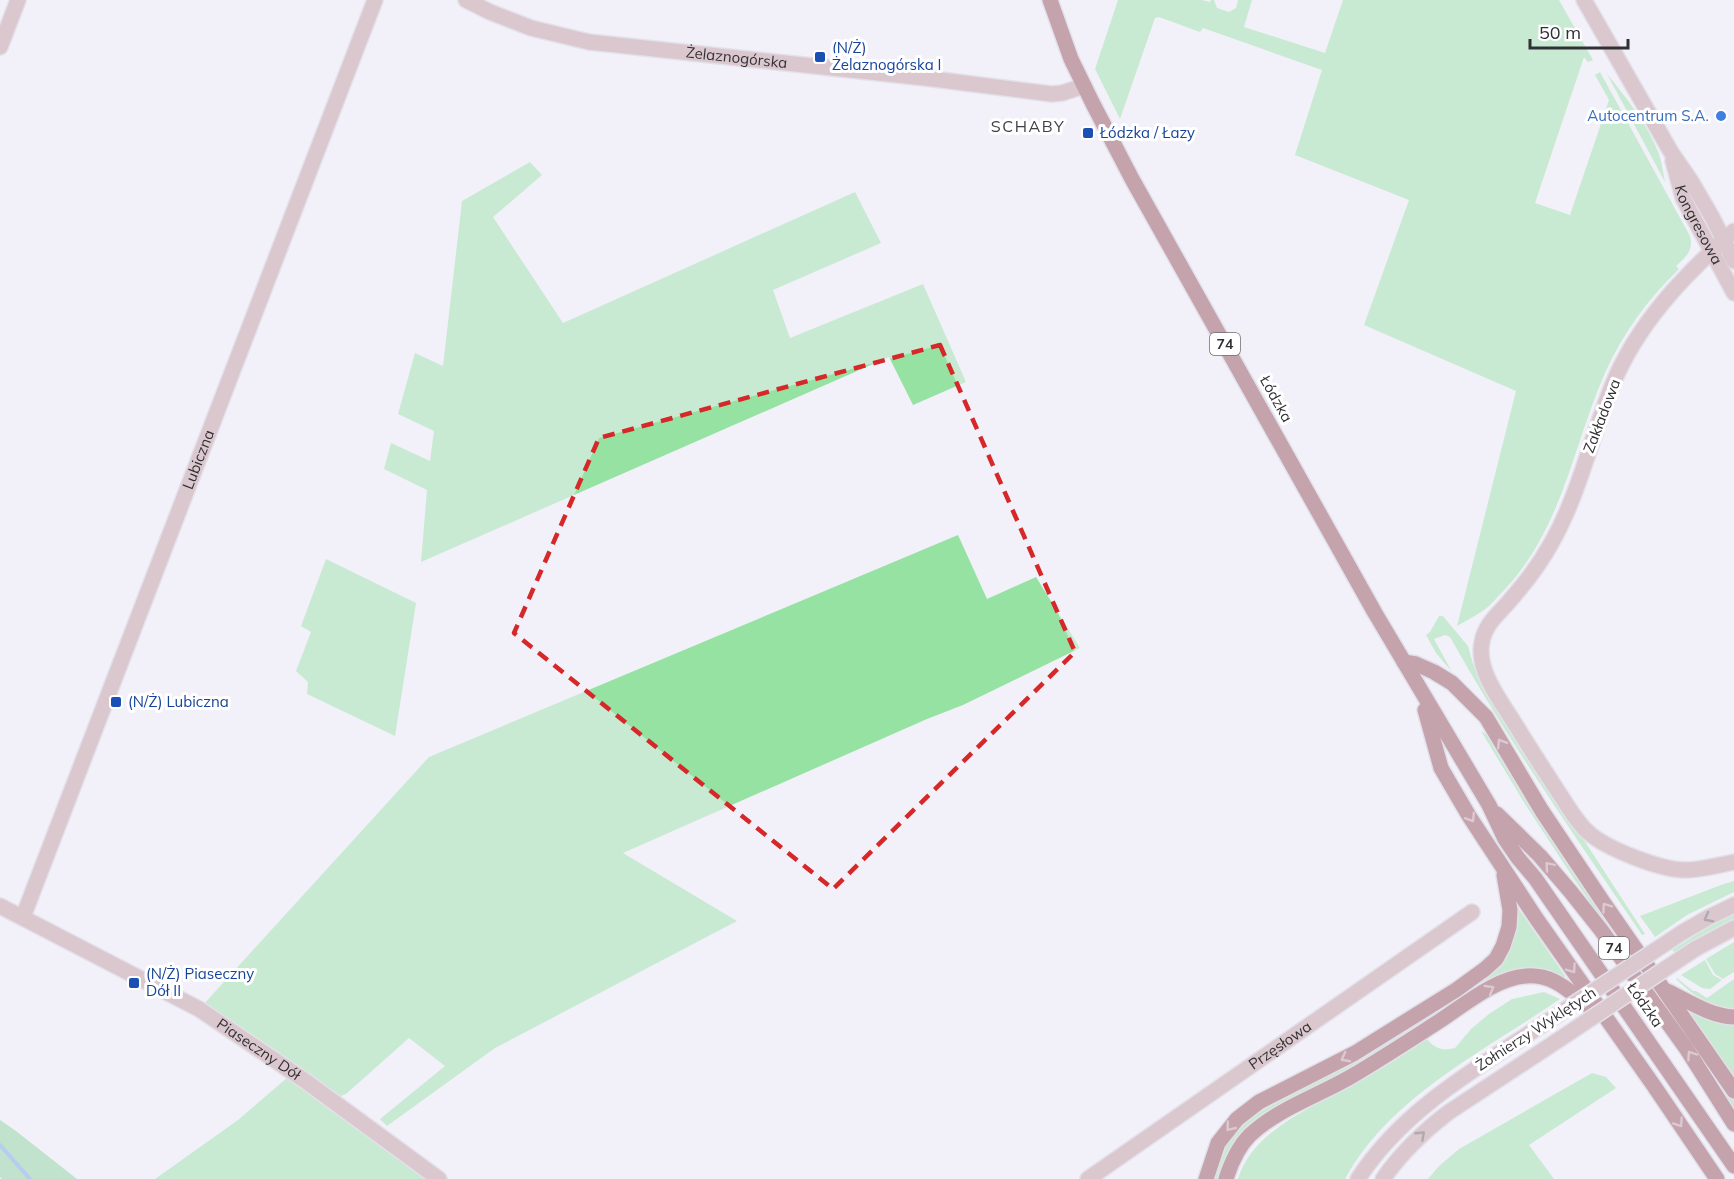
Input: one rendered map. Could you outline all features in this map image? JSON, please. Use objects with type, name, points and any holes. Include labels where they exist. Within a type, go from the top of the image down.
[{"type":"main road","name":"Łódzka","points":[[1050,0],[1071,59],[1136,185],[1404,662],[1489,806],[1505,839],[1535,878],[1734,1166]]},
{"type":"main road","points":[[1404,662],[1425,668],[1443,677],[1463,693],[1486,717],[1542,811],[1734,1091]]},
{"type":"main road","points":[[1419,687],[1441,768],[1503,869],[1717,1179]]},
{"type":"main road","name":"Łódzka","points":[[1489,806],[1540,856],[1594,922],[1686,1048],[1734,1124]]},
{"type":"main road","points":[[1206,1179],[1218,1143],[1237,1119],[1259,1102],[1355,1053],[1430,1006],[1496,959],[1509,927],[1510,910],[1503,869]]},
{"type":"main road","points":[[1226,1179],[1233,1159],[1243,1143],[1261,1126],[1288,1108],[1351,1077],[1504,981],[1527,976],[1544,978],[1565,986],[1610,1023]]},
{"type":"main road","points":[[1664,989],[1701,1008],[1734,1017]]},
{"type":"street","points":[[0,47],[18,0]]},
{"type":"street","name":"Lubiczna","points":[[23,917],[375,0]]},
{"type":"street","name":"Żelaznogórska","points":[[466,0],[531,28],[589,42],[1045,93],[1062,93],[1084,86]]},
{"type":"street","name":"Kongresowa","points":[[1584,0],[1671,152],[1729,236],[1734,261]]},
{"type":"street","name":"Kongresowa","points":[[1671,152],[1683,198],[1734,293]]},
{"type":"street","name":"Zakładowa","points":[[1729,236],[1711,251],[1667,298],[1646,323],[1630,348],[1612,387],[1561,525],[1541,561],[1486,630],[1481,649],[1483,663],[1492,687],[1584,828],[1615,849],[1674,869],[1698,869],[1734,862]]},
{"type":"street","name":"Żołnierzy Wyklętych","points":[[1358,1179],[1391,1136],[1426,1103],[1683,932],[1734,905]]},
{"type":"street","name":"Piaseczny Dół","points":[[0,906],[199,1009],[304,1080],[439,1179]]},
{"type":"street","name":"Przęsłowa","points":[[1088,1179],[1472,912]]},
{"type":"street","name":"Żołnierzy Wyklętych","points":[[1383,1179],[1404,1152],[1449,1112],[1695,949],[1734,927]]},
{"type":"highlighted area","points":[[940,345],[1075,652],[833,889],[514,633],[599,438]]},
{"type":"green space","points":[[1118,0],[1202,0],[1210,2],[1214,0],[1217,8],[1229,12],[1236,8],[1238,0],[1252,0],[1244,27],[1325,53],[1343,0],[1559,0],[1593,60],[1588,62],[1584,57],[1535,203],[1570,215],[1609,100],[1595,75],[1600,72],[1690,236],[1691,245],[1686,256],[1676,266],[1679,269],[1637,317],[1612,358],[1594,401],[1565,484],[1541,538],[1526,563],[1507,587],[1485,610],[1475,616],[1457,626],[1516,391],[1364,325],[1409,200],[1295,155],[1322,70],[1203,28],[1200,32],[1159,17],[1155,18],[1120,119],[1095,69]]},
{"type":"green space","points":[[1607,74],[1649,132],[1659,154],[1665,182]]},
{"type":"green space","points":[[530,162],[542,175],[493,217],[563,323],[855,192],[881,243],[773,290],[790,338],[923,284],[966,382],[913,405],[889,357],[421,562],[427,490],[384,469],[391,443],[430,461],[434,431],[398,414],[415,353],[443,366],[462,201]]},
{"type":"green space","points":[[958,535],[987,599],[1036,577],[1080,648],[963,705],[623,853],[737,921],[495,1048],[387,1126],[380,1119],[445,1066],[409,1038],[341,1096],[203,1005],[429,757]]},
{"type":"green space","points":[[326,559],[416,603],[395,736],[307,694],[308,682],[296,671],[311,632],[301,626]]},
{"type":"green space","points":[[1439,616],[1443,616],[1468,646],[1473,664],[1489,694],[1645,934],[1642,935],[1543,788],[1495,714],[1450,637],[1445,635],[1434,639],[1452,672],[1436,653],[1426,635]]},
{"type":"green space","points":[[1481,731],[1490,737],[1734,1100],[1734,1109],[1574,879]]},
{"type":"green space","points":[[1734,881],[1734,892],[1687,915],[1655,937],[1640,916],[1721,885]]},
{"type":"green space","points":[[1516,905],[1565,978],[1531,969],[1229,1152],[1219,1179],[1214,1179],[1226,1145],[1242,1125],[1253,1116],[1501,963],[1510,949],[1514,936]]},
{"type":"green space","points":[[1734,913],[1734,920],[1706,933],[1675,953],[1672,950],[1708,927]]},
{"type":"green space","points":[[1734,942],[1734,972],[1723,979],[1715,974],[1706,959]]},
{"type":"green space","points":[[1705,960],[1713,975],[1722,980],[1710,989],[1702,988],[1681,975]]},
{"type":"green space","points":[[1677,978],[1693,991],[1707,998],[1734,979],[1734,1009],[1717,1006],[1702,999],[1682,985]]},
{"type":"green space","points":[[1544,992],[1560,999],[1441,1077],[1413,1099],[1387,1123],[1364,1150],[1345,1179],[1238,1179],[1245,1162],[1257,1147],[1287,1121],[1356,1083],[1427,1039],[1440,1048],[1455,1048],[1471,1029],[1512,999]]},
{"type":"green space","points":[[1689,1011],[1734,1024],[1734,1078],[1689,1013]]},
{"type":"green space","points":[[1592,1073],[1606,1077],[1616,1088],[1529,1145],[1554,1179],[1428,1179],[1459,1149]]},
{"type":"green space","points":[[288,1077],[428,1179],[155,1179],[238,1120]]},
{"type":"green space","points":[[0,1120],[77,1179],[2,1179],[0,1177]]},
{"type":"waterway","points":[[0,1145],[30,1179]]},
{"type":"place","name":"(N/Ż) Żelaznogórska I","points":[[820,57]]},
{"type":"place","name":"Autocentrum S.A.","points":[[1721,116]]},
{"type":"place","name":"Łódzka / Łazy","points":[[1088,133]]},
{"type":"place","name":"(N/Ż) Lubiczna","points":[[116,702]]},
{"type":"place","name":"(N/Ż) Piaseczny Dół II","points":[[134,983]]},
{"type":"district","name":"SCHABY","points":[[1028,126]]}]
